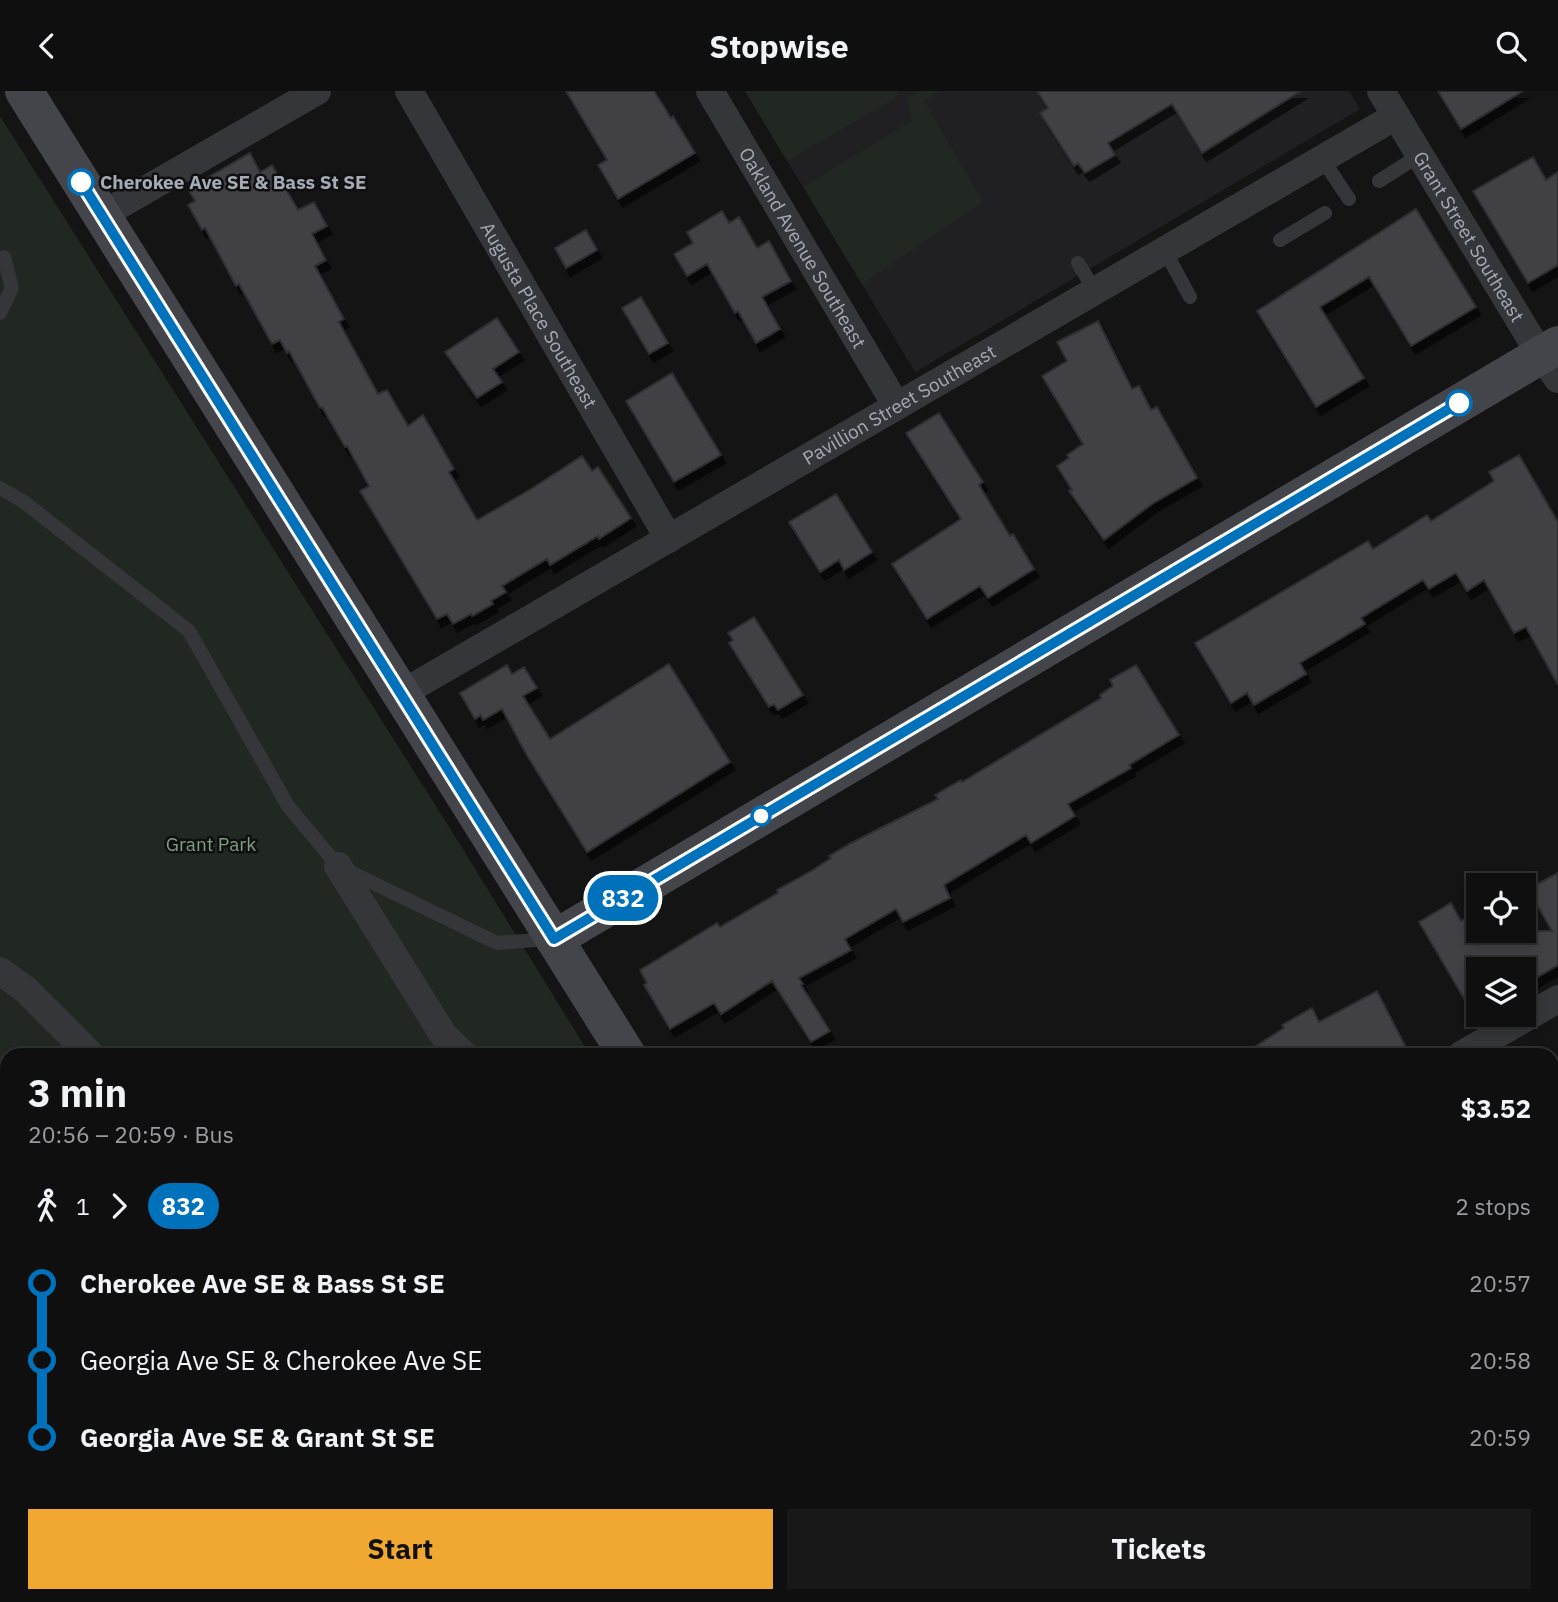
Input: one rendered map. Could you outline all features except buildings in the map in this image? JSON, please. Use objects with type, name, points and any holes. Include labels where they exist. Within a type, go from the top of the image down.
[{"type":"street","points":[[24,91],[623,1048]]},
{"type":"street","points":[[102,215],[317,91]]},
{"type":"street","name":"Augusta Place Southeast","points":[[409,91],[668,539]]},
{"type":"street","name":"Oakland Avenue Southeast","points":[[710,91],[896,405]]},
{"type":"street","name":"Grant Street Southeast","points":[[1381,91],[1552,359]]},
{"type":"street","name":"Pavillion Street Southeast","points":[[401,694],[1396,116]]},
{"type":"street","points":[[554,939],[1552,359]]},
{"type":"street","points":[[338,866],[444,1036],[457,1048]]},
{"type":"street","points":[[0,971],[25,989],[84,1048]]},
{"type":"street","points":[[1473,1048],[1558,999]]},
{"type":"lane","points":[[1379,181],[1420,155]]},
{"type":"lane","points":[[1323,160],[1349,199]]},
{"type":"lane","points":[[1280,240],[1325,213]]},
{"type":"lane","points":[[1165,251],[1190,297]]},
{"type":"lane","points":[[0,313],[12,288],[4,257]]},
{"type":"lane","points":[[1078,263],[1096,292]]},
{"type":"lane","points":[[0,488],[24,502],[188,631],[288,806],[338,866],[498,943],[554,939]]},
{"type":"shaded area","points":[[745,91],[1349,91],[1360,109],[915,372]]},
{"type":"green space","points":[[745,91],[901,91],[894,99],[787,161]]},
{"type":"green space","points":[[919,91],[940,91],[924,101],[983,202],[862,284],[803,187],[912,121],[907,98]]},
{"type":"green space","name":"Grant Park","points":[[0,116],[586,1048],[0,1048]]},
{"type":"bus line","name":"832","points":[[81,182],[554,939],[1459,403]]},
{"type":"place","name":"Cherokee Ave SE & Bass St SE","points":[[81,182]]}]
